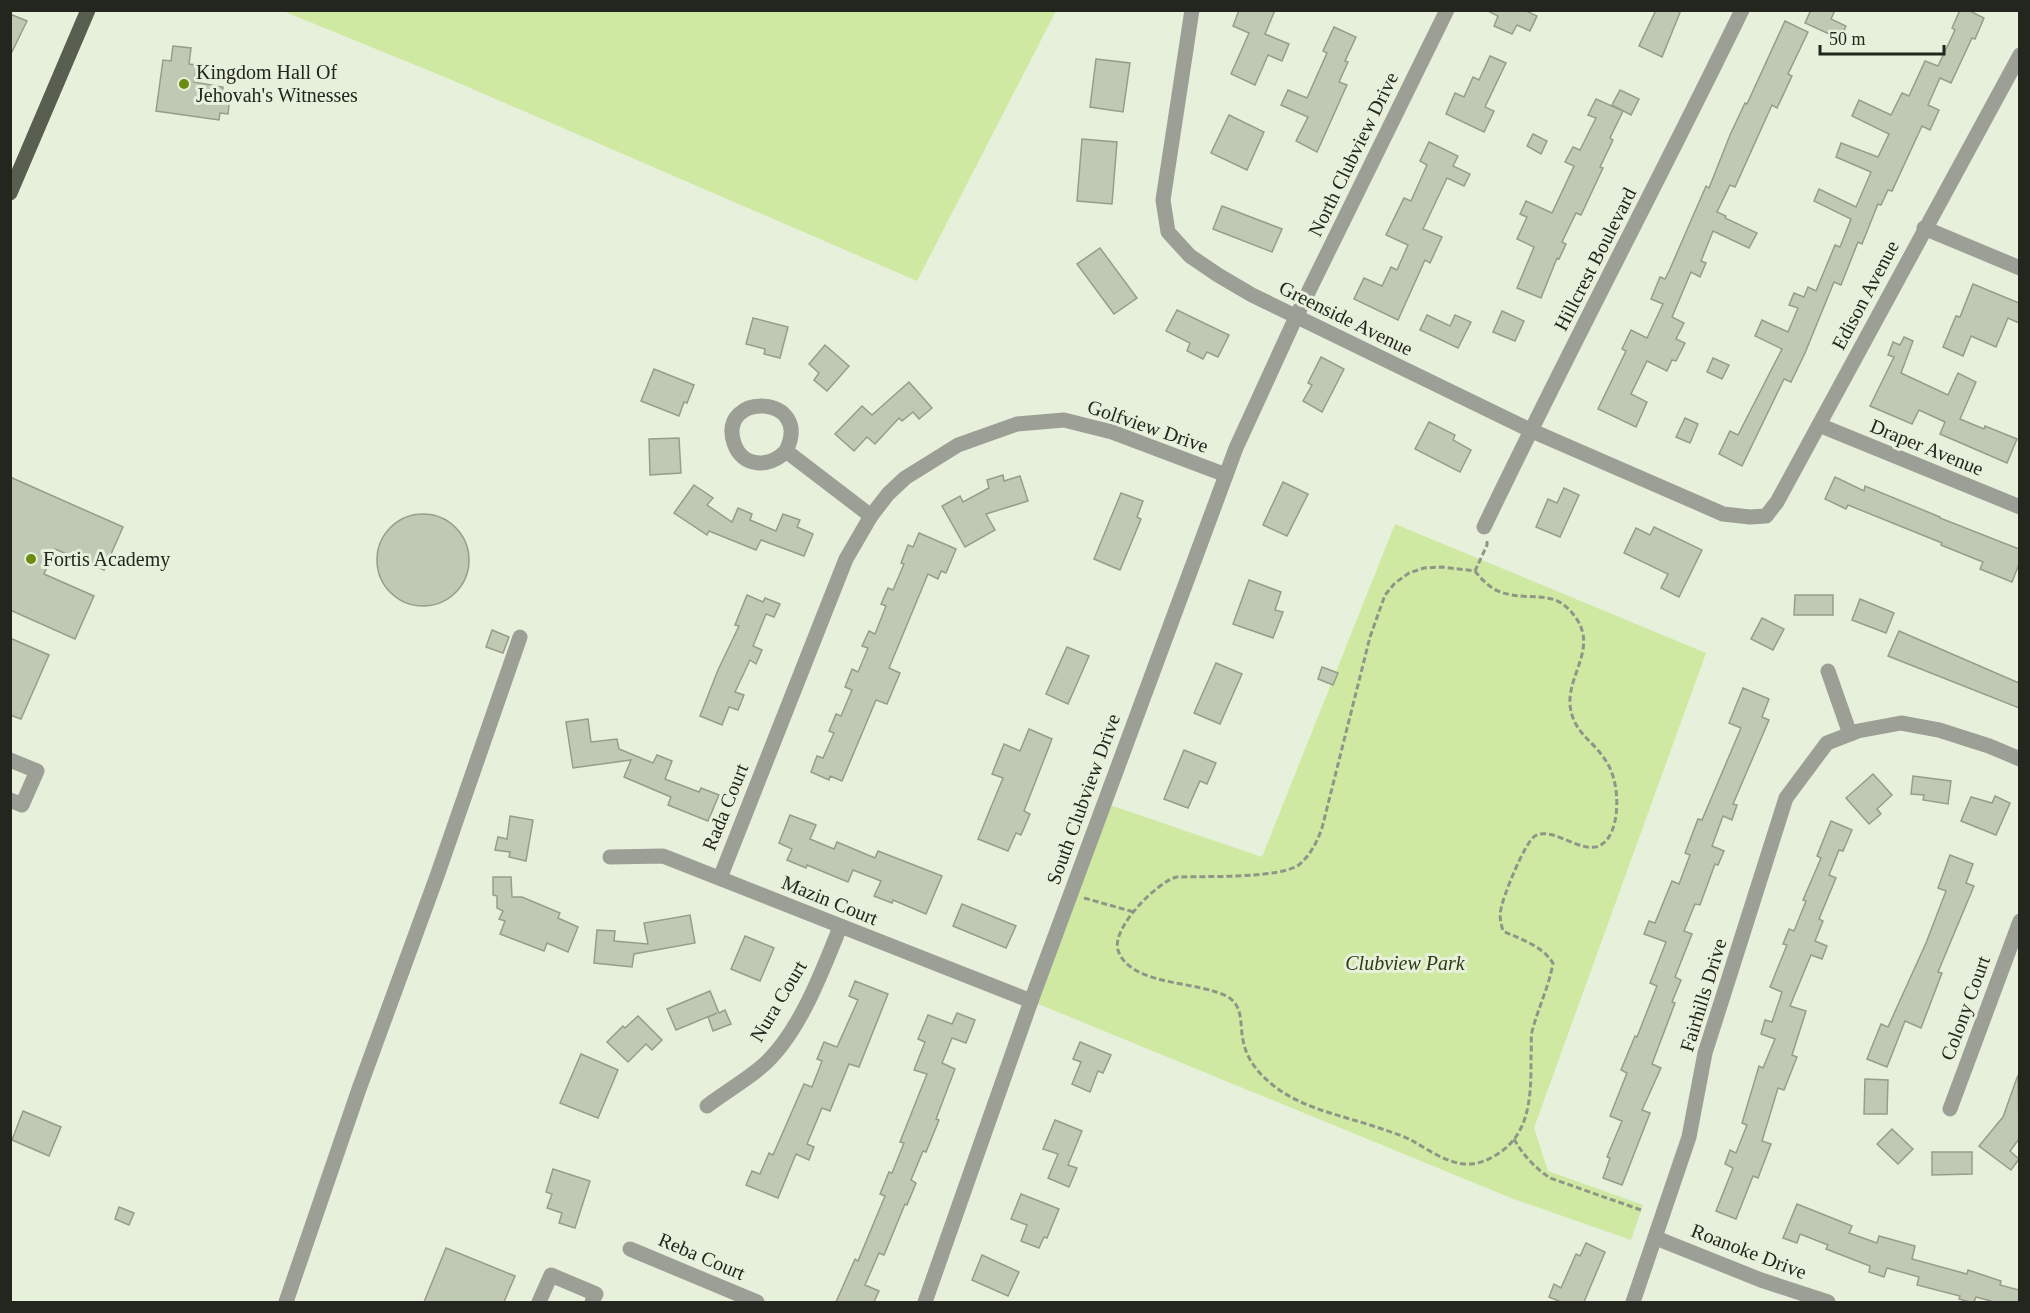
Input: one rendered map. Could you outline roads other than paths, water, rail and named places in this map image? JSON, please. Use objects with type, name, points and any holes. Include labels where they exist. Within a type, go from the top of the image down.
[{"type":"main road","points":[[10,193],[88,10]]},
{"type":"street","name":"Greenside Avenue","points":[[1192,10],[1163,200],[1168,232],[1190,256],[1218,276],[1296,317],[1530,430],[1723,514]]},
{"type":"street","name":"North Clubview Drive","points":[[1296,317],[1447,10]]},
{"type":"street","name":"Hillcrest Boulevard","points":[[1484,527],[1530,430],[1670,159],[1742,10]]},
{"type":"street","name":"Edison Avenue","points":[[1723,514],[1766,516],[1777,502],[2019,55]]},
{"type":"street","points":[[1924,228],[2019,268]]},
{"type":"street","name":"South Clubview Drive","points":[[925,1302],[1030,1001],[1236,448],[1296,317]]},
{"type":"street","name":"Golfview Drive","points":[[770,751],[846,559],[871,516],[888,494],[905,478],[958,445],[1017,424],[1064,420],[1112,432],[1226,475]]},
{"type":"street","name":"Draper Avenue","points":[[1819,425],[2019,507]]},
{"type":"street","points":[[786,452],[871,516]]},
{"type":"street","points":[[286,1302],[359,1089],[437,876],[520,638]]},
{"type":"street","points":[[1828,671],[1854,732]]},
{"type":"street","name":"Fairhills Drive","points":[[1633,1302],[1689,1137],[1705,1053],[1786,798],[1827,742],[1854,732],[1901,723],[1939,730],[1989,746],[2019,759]]},
{"type":"street","name":"Rada Court","points":[[720,878],[770,751]]},
{"type":"street","points":[[10,760],[37,771],[22,805],[10,800]]},
{"type":"street","name":"Mazin Court","points":[[610,857],[663,856],[1030,1001]]},
{"type":"street","name":"Colony Court","points":[[1950,1109],[2019,921]]},
{"type":"street","name":"Nura Court","points":[[707,1106],[761,1067],[784,1040],[815,989],[840,927]]},
{"type":"street","name":"Roanoke Drive","points":[[1656,1238],[1761,1280],[1828,1302]]},
{"type":"street","name":"Reba Court","points":[[630,1249],[757,1302]]},
{"type":"street","points":[[539,1302],[551,1275],[596,1294],[592,1302]]},
{"type":"place","name":"Kingdom Hall Of Jehovah's Witnesses","points":[[184,84]]},
{"type":"place","name":"Fortis Academy","points":[[31,559]]},
{"type":"park label","name":"Clubview Park","points":[[1405,963]]}]
